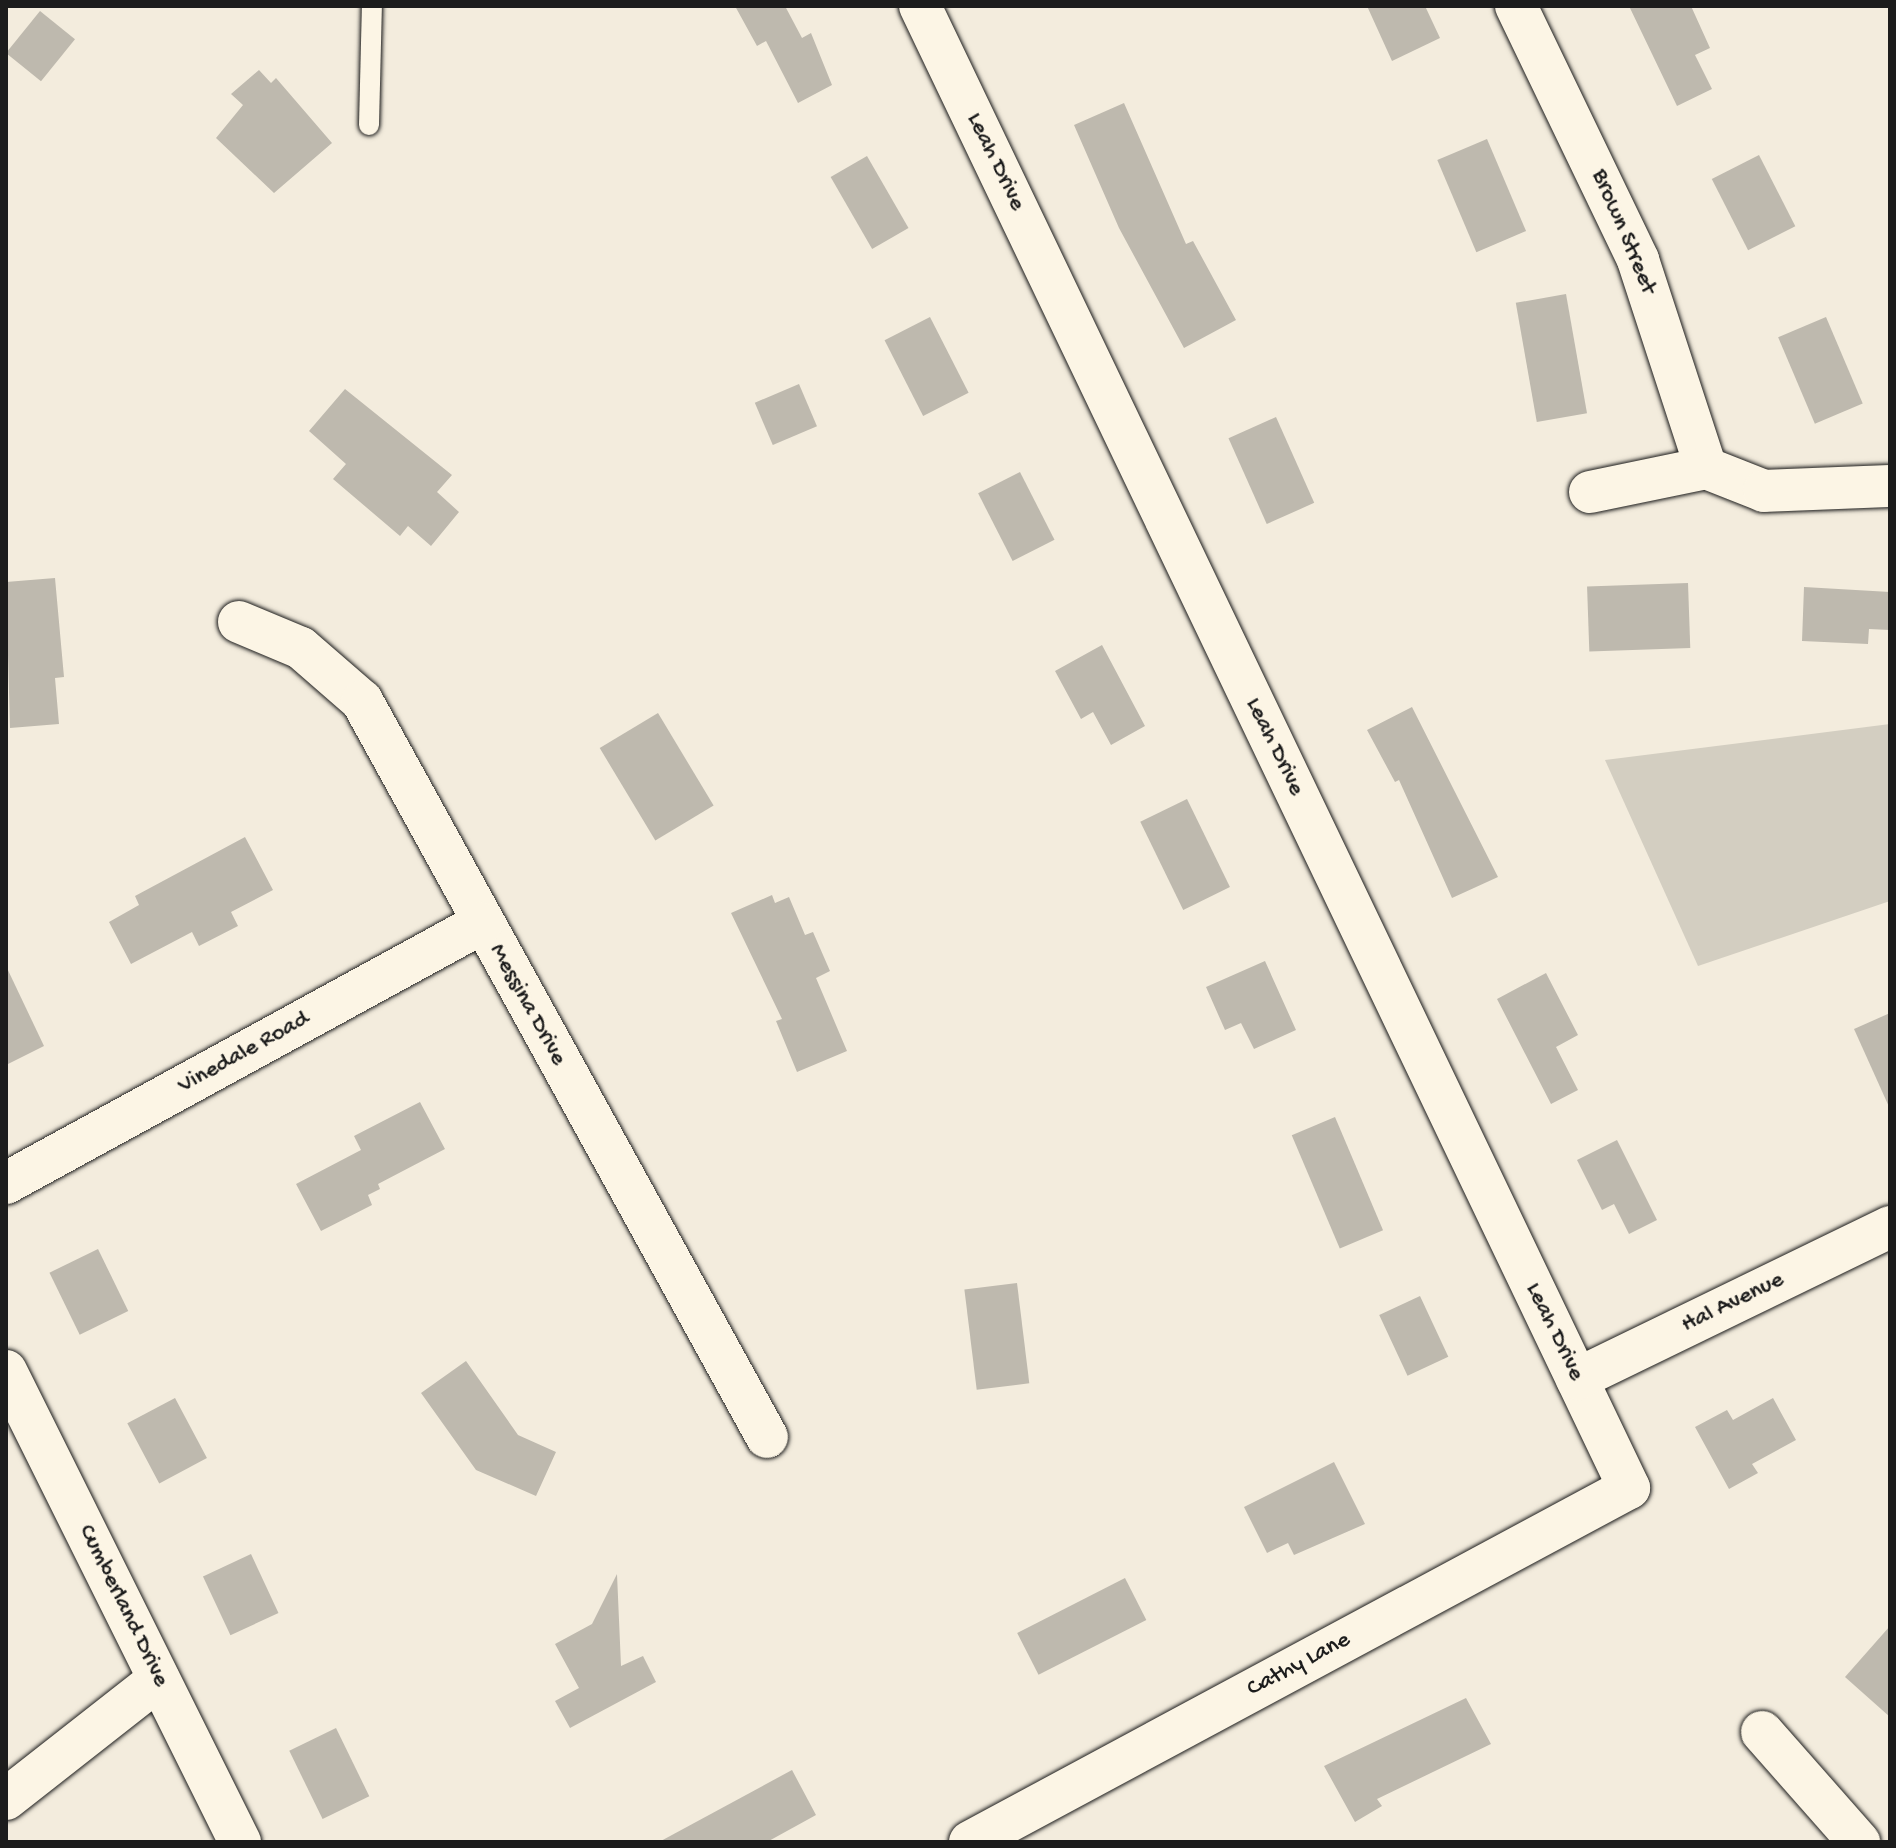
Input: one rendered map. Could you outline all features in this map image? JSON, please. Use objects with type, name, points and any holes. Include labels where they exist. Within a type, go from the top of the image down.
[{"type":"street","name":"Leah Drive","points":[[920,6],[1629,1488]]},
{"type":"street","name":"Brown Street","points":[[1516,6],[1638,260],[1706,468]]},
{"type":"street","points":[[1590,492],[1706,468],[1764,491],[1890,486]]},
{"type":"street","name":"Messina Drive","points":[[239,622],[301,648],[362,701],[767,1437]]},
{"type":"street","name":"Vinedale Road","points":[[6,1183],[482,923]]},
{"type":"street","name":"Hal Avenue","points":[[1577,1379],[1890,1227]]},
{"type":"street","name":"Cumberland Drive","points":[[6,1371],[240,1842]]},
{"type":"street","name":"Cathy Lane","points":[[970,1842],[1629,1488]]},
{"type":"street","points":[[6,1799],[159,1679]]},
{"type":"street","points":[[1762,1732],[1859,1842]]},
{"type":"lane","points":[[369,125],[372,6]]},
{"type":"shaded area","points":[[1890,724],[1890,901],[1698,966],[1605,760]]},
{"type":"building","points":[[735,6],[785,6],[802,38],[811,33],[832,85],[798,103],[766,41],[757,46]]},
{"type":"building","points":[[1367,6],[1425,6],[1440,38],[1392,61]]},
{"type":"building","points":[[1629,6],[1691,6],[1710,48],[1695,55],[1712,89],[1677,106]]},
{"type":"building","points":[[40,11],[75,39],[41,81],[6,53]]},
{"type":"building","points":[[259,70],[271,83],[276,78],[332,143],[274,193],[216,138],[243,105],[231,94]]},
{"type":"building","points":[[1124,103],[1186,244],[1193,241],[1236,320],[1184,348],[1119,228],[1074,125]]},
{"type":"building","points":[[1487,139],[1526,231],[1476,252],[1437,160]]},
{"type":"building","points":[[1759,155],[1795,226],[1748,250],[1712,179]]},
{"type":"building","points":[[867,156],[908,228],[872,249],[831,177]]},
{"type":"building","points":[[1566,294],[1587,413],[1537,422],[1516,303]]},
{"type":"building","points":[[930,317],[969,393],[923,416],[885,340]]},
{"type":"building","points":[[1826,317],[1863,404],[1815,424],[1778,337]]},
{"type":"building","points":[[799,384],[817,426],[773,445],[755,403]]},
{"type":"building","points":[[345,389],[452,475],[437,492],[459,512],[431,546],[408,526],[400,536],[333,479],[346,464],[309,431]]},
{"type":"building","points":[[1276,417],[1314,503],[1267,524],[1228,438]]},
{"type":"building","points":[[1020,472],[1055,540],[1013,561],[978,493]]},
{"type":"building","points":[[55,578],[64,677],[55,678],[59,724],[10,728],[6,582]]},
{"type":"building","points":[[1688,583],[1690,648],[1589,651],[1587,587]]},
{"type":"building","points":[[1804,587],[1890,592],[1890,630],[1869,629],[1868,644],[1802,641]]},
{"type":"building","points":[[1102,645],[1145,726],[1111,745],[1093,712],[1081,719],[1055,671]]},
{"type":"building","points":[[1412,707],[1498,877],[1452,898],[1399,780],[1395,782],[1367,730]]},
{"type":"building","points":[[658,713],[714,806],[655,841],[600,748]]},
{"type":"building","points":[[1187,799],[1230,887],[1183,910],[1140,822]]},
{"type":"building","points":[[245,837],[273,890],[231,912],[238,926],[199,946],[192,932],[131,964],[109,922],[139,905],[135,896]]},
{"type":"building","points":[[772,895],[775,903],[789,897],[805,935],[813,932],[830,971],[816,978],[847,1051],[797,1072],[776,1021],[782,1019],[731,913]]},
{"type":"building","points":[[1265,961],[1296,1030],[1254,1049],[1241,1023],[1225,1030],[1206,987]]},
{"type":"building","points":[[6,966],[44,1046],[6,1065]]},
{"type":"building","points":[[1546,973],[1578,1035],[1556,1047],[1578,1090],[1551,1104],[1497,999]]},
{"type":"building","points":[[1890,1013],[1890,1109],[1854,1029]]},
{"type":"building","points":[[420,1102],[445,1149],[378,1184],[380,1189],[368,1195],[372,1205],[321,1231],[296,1184],[361,1150],[354,1136]]},
{"type":"building","points":[[1335,1117],[1383,1230],[1340,1249],[1292,1135]]},
{"type":"building","points":[[1617,1140],[1657,1220],[1629,1234],[1614,1204],[1602,1210],[1577,1160]]},
{"type":"building","points":[[98,1249],[128,1311],[80,1335],[49,1273]]},
{"type":"building","points":[[1017,1283],[1029,1383],[977,1390],[964,1289]]},
{"type":"building","points":[[1420,1296],[1448,1357],[1408,1376],[1379,1315]]},
{"type":"building","points":[[466,1361],[518,1435],[556,1452],[536,1496],[476,1470],[421,1393]]},
{"type":"building","points":[[175,1398],[207,1458],[159,1483],[127,1423]]},
{"type":"building","points":[[1773,1398],[1796,1440],[1752,1464],[1758,1473],[1729,1489],[1695,1427],[1727,1410],[1733,1420]]},
{"type":"building","points":[[1334,1462],[1365,1524],[1294,1555],[1288,1543],[1267,1553],[1244,1507]]},
{"type":"building","points":[[251,1554],[278,1613],[230,1635],[203,1576]]},
{"type":"building","points":[[617,1574],[621,1666],[643,1656],[656,1682],[570,1728],[555,1701],[579,1688],[555,1644],[592,1624]]},
{"type":"building","points":[[1125,1578],[1146,1620],[1039,1675],[1017,1633]]},
{"type":"building","points":[[1890,1626],[1890,1717],[1845,1677]]},
{"type":"building","points":[[1466,1698],[1491,1744],[1377,1799],[1382,1806],[1355,1822],[1324,1766]]},
{"type":"building","points":[[336,1728],[369,1796],[323,1819],[289,1751]]},
{"type":"building","points":[[792,1770],[816,1815],[767,1842],[659,1842]]}]
